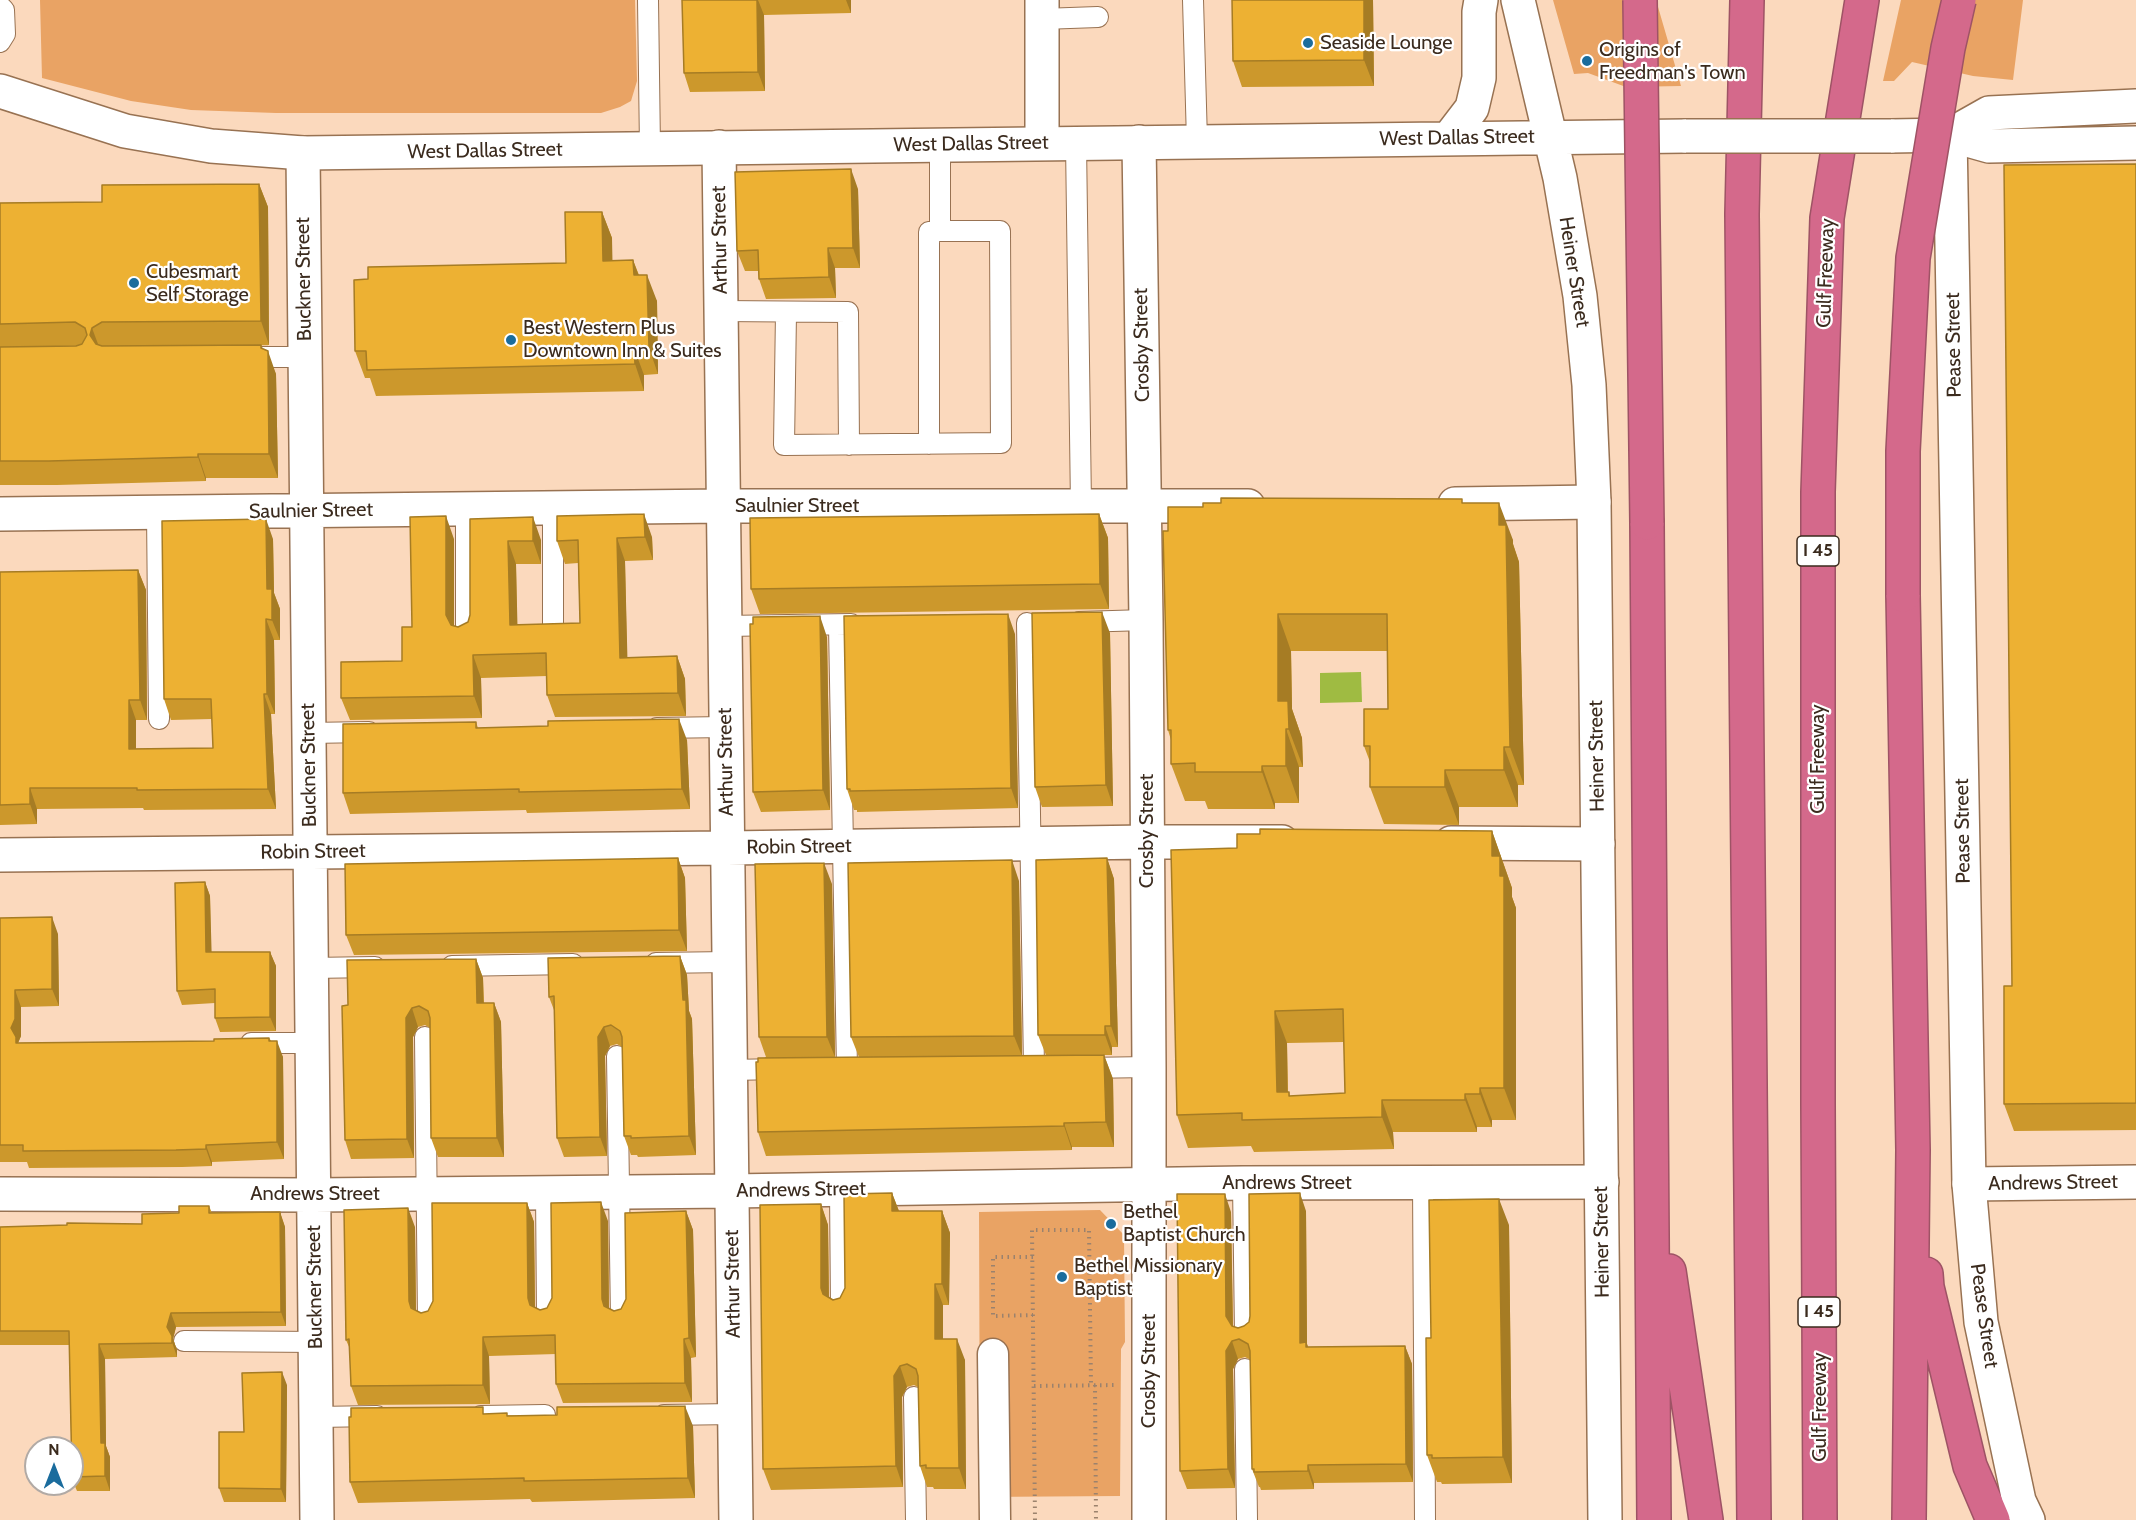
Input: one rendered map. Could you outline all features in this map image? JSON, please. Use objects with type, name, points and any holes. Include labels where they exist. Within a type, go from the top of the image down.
[{"type":"highway","points":[[1640,0],[1647,523],[1654,1520]]},
{"type":"highway","points":[[1747,0],[1742,214],[1754,1520]]},
{"type":"highway","name":"Gulf Freeway","points":[[1821,1520],[1818,492],[1827,218],[1862,0]]},
{"type":"highway","points":[[1909,1520],[1913,1150],[1903,595],[1903,451],[1913,258],[1948,48],[1959,0]]},
{"type":"highway","points":[[1652,1150],[1706,1520]]},
{"type":"highway","points":[[1913,1150],[1927,1287],[1970,1466],[1993,1520]]},
{"type":"street","points":[[1449,138],[1472,108],[1479,78],[1481,0]]},
{"type":"street","name":"Heiner Street","points":[[1518,0],[1560,178],[1580,296],[1589,385],[1594,502],[1605,1520]]},
{"type":"street","points":[[1042,9],[1042,143]]},
{"type":"street","name":"West Dallas Street","points":[[0,92],[125,131],[211,146],[303,153],[1686,136],[1950,135],[1989,146],[2136,143]]},
{"type":"street","name":"West Dallas Street","points":[[1950,135],[1989,113],[2136,106]]},
{"type":"street","name":"Pease Street","points":[[1950,135],[1969,1184],[1981,1322],[2019,1501],[2028,1520]]},
{"type":"street","name":"Crosby Street","points":[[1139,142],[1146,620],[1149,1520]]},
{"type":"street","name":"Arthur Street","points":[[719,147],[736,1520]]},
{"type":"street","name":"Buckner Street","points":[[303,153],[317,1520]]},
{"type":"street","points":[[1423,504],[1594,502]]},
{"type":"street","name":"Saulnier Street","points":[[0,514],[723,506],[1273,506]]},
{"type":"street","name":"Robin Street","points":[[0,855],[1147,842],[1313,843]]},
{"type":"street","points":[[1420,843],[1598,844]]},
{"type":"street","name":"Andrews Street","points":[[0,1194],[314,1195],[1243,1183],[1602,1182]]},
{"type":"street","name":"Andrews Street","points":[[1969,1184],[2136,1182]]},
{"type":"street","points":[[993,1354],[995,1520]]},
{"type":"lane","points":[[648,0],[650,148]]},
{"type":"lane","points":[[1193,0],[1197,141]]},
{"type":"lane","points":[[0,6],[4,10],[5,34],[0,42]]},
{"type":"lane","points":[[1042,9],[1098,17]]},
{"type":"lane","points":[[1076,142],[1081,506]]},
{"type":"lane","points":[[940,145],[940,231]]},
{"type":"lane","points":[[786,313],[784,445],[849,445],[929,444],[1001,443],[1000,231],[929,232],[929,444]]},
{"type":"lane","points":[[721,311],[848,312],[849,445]]},
{"type":"lane","points":[[225,357],[305,357]]},
{"type":"lane","points":[[553,508],[553,625]]},
{"type":"lane","points":[[466,509],[466,638]]},
{"type":"lane","points":[[157,512],[159,719]]},
{"type":"lane","points":[[1004,623],[1146,620]]},
{"type":"lane","points":[[1027,623],[1034,1068]]},
{"type":"lane","points":[[725,626],[875,624]]},
{"type":"lane","points":[[840,625],[848,1069]]},
{"type":"lane","points":[[642,728],[726,727]]},
{"type":"lane","points":[[309,733],[392,732]]},
{"type":"lane","points":[[633,964],[729,962]]},
{"type":"lane","points":[[431,966],[597,964]]},
{"type":"lane","points":[[311,968],[395,967]]},
{"type":"lane","points":[[424,1037],[428,1320]]},
{"type":"lane","points":[[230,1044],[312,1043]]},
{"type":"lane","points":[[617,1056],[621,1318]]},
{"type":"lane","points":[[1011,1068],[1149,1067]]},
{"type":"lane","points":[[730,1070],[801,1069]]},
{"type":"lane","points":[[824,1069],[871,1069]]},
{"type":"lane","points":[[1423,1182],[1425,1520]]},
{"type":"lane","points":[[1243,1183],[1245,1334]]},
{"type":"lane","points":[[840,1190],[841,1309]]},
{"type":"lane","points":[[546,1191],[547,1317]]},
{"type":"lane","points":[[184,1341],[316,1342]]},
{"type":"lane","points":[[1245,1369],[1247,1520]]},
{"type":"lane","points":[[914,1397],[916,1520]]},
{"type":"lane","points":[[651,1415],[734,1414]]},
{"type":"lane","points":[[460,1416],[567,1415]]},
{"type":"lane","points":[[316,1417],[400,1416]]},
{"type":"path","points":[[1035,1520],[1032,1230],[1089,1230],[1096,1520]]},
{"type":"path","points":[[1033,1257],[993,1257],[993,1316],[1033,1315]]},
{"type":"path","points":[[1034,1386],[1149,1384]]},
{"type":"shaded area","points":[[40,0],[635,0],[637,81],[631,101],[601,113],[276,113],[191,110],[131,101],[42,78]]},
{"type":"shaded area","points":[[1553,0],[1656,0],[1681,86],[1626,87],[1588,73],[1574,74]]},
{"type":"shaded area","points":[[1901,0],[2023,0],[2013,80],[1973,76],[1912,62],[1894,81],[1883,81]]},
{"type":"shaded area","points":[[1361,672],[1362,702],[1320,703],[1320,673]]},
{"type":"shaded area","points":[[1100,1210],[1124,1235],[1125,1342],[1121,1349],[1120,1496],[980,1497],[979,1212]]},
{"type":"building","points":[[682,0],[757,0],[758,72],[684,73]]},
{"type":"building","name":"Seaside Lounge","points":[[1232,0],[1364,0],[1364,60],[1233,61]]},
{"type":"building","points":[[2136,164],[2136,1103],[2004,1104],[2004,986],[2012,986],[2004,165]]},
{"type":"building","points":[[851,169],[853,248],[828,248],[829,277],[759,279],[758,250],[737,251],[735,172]]},
{"type":"building","points":[[259,184],[261,321],[102,322],[92,328],[90,335],[96,344],[102,346],[261,345],[261,348],[268,351],[269,454],[198,454],[198,457],[0,461],[0,347],[76,346],[82,344],[87,335],[85,328],[75,322],[0,324],[0,203],[102,202],[102,185]]},
{"type":"building","name":"Best Western Plus Downtown Inn & Suites","points":[[565,212],[602,212],[603,261],[633,260],[634,275],[647,275],[649,348],[634,348],[635,364],[367,370],[366,351],[355,351],[354,280],[368,279],[368,267],[566,263]]},
{"type":"building","points":[[1221,498],[1462,499],[1462,503],[1499,503],[1499,525],[1506,525],[1510,747],[1504,747],[1504,770],[1445,770],[1445,787],[1370,787],[1370,746],[1364,746],[1364,709],[1388,709],[1387,614],[1278,614],[1278,701],[1288,701],[1289,729],[1286,729],[1286,766],[1262,766],[1262,772],[1195,772],[1195,763],[1171,764],[1171,730],[1168,730],[1163,531],[1168,531],[1168,507],[1203,507],[1203,503],[1221,503]]},
{"type":"building","points":[[644,514],[645,537],[617,538],[620,658],[677,656],[678,693],[547,695],[546,653],[473,655],[474,696],[341,698],[341,662],[402,661],[402,627],[412,627],[410,517],[446,516],[446,615],[451,625],[458,627],[468,622],[470,615],[470,519],[533,517],[533,541],[508,541],[510,625],[580,623],[578,540],[557,541],[557,516]]},
{"type":"building","points":[[1099,514],[1100,584],[751,589],[750,518]]},
{"type":"building","points":[[266,519],[267,589],[272,589],[272,620],[266,619],[267,694],[264,694],[268,789],[30,788],[30,804],[0,805],[0,572],[138,570],[140,700],[129,700],[129,749],[213,748],[211,699],[164,699],[162,521]]},
{"type":"building","points":[[1102,612],[1106,785],[1035,787],[1032,613]]},
{"type":"building","points":[[1008,614],[1011,788],[850,791],[847,789],[844,616]]},
{"type":"building","points":[[820,616],[823,790],[753,792],[750,624],[753,624],[753,617]]},
{"type":"building","points":[[679,719],[682,789],[519,792],[519,789],[343,793],[343,724],[476,722],[476,728],[548,726],[548,721]]},
{"type":"building","points":[[1260,829],[1492,831],[1492,856],[1500,856],[1500,876],[1504,876],[1504,1088],[1480,1088],[1480,1094],[1465,1094],[1465,1100],[1382,1100],[1382,1117],[1242,1120],[1242,1113],[1177,1115],[1171,850],[1237,848],[1237,834],[1260,834]],"holes":[[[1343,1009],[1345,1093],[1289,1096],[1289,1092],[1277,1092],[1275,1011]]]},
{"type":"building","points":[[678,858],[679,930],[346,935],[345,864]]},
{"type":"building","points":[[1107,858],[1111,1026],[1105,1026],[1105,1035],[1038,1035],[1036,860]]},
{"type":"building","points":[[1012,860],[1014,1036],[851,1037],[848,863]]},
{"type":"building","points":[[824,863],[827,1037],[759,1037],[755,864]]},
{"type":"building","points":[[205,882],[206,952],[270,952],[270,1017],[215,1018],[215,989],[177,991],[175,883]]},
{"type":"building","points":[[52,917],[52,989],[15,990],[15,1019],[11,1028],[16,1037],[16,1043],[214,1041],[214,1039],[269,1038],[269,1041],[277,1041],[277,1142],[206,1145],[206,1149],[176,1150],[23,1151],[23,1145],[0,1145],[0,918]]},
{"type":"building","points":[[680,956],[683,1000],[686,1000],[689,1136],[631,1138],[631,1136],[624,1136],[622,1037],[620,1031],[611,1025],[604,1027],[598,1037],[600,1137],[557,1138],[554,996],[549,997],[548,958]]},
{"type":"building","points":[[476,959],[477,1003],[494,1003],[497,1138],[431,1138],[430,1018],[428,1011],[419,1006],[412,1008],[406,1018],[407,1139],[345,1140],[342,1006],[348,1005],[347,960]]},
{"type":"building","points":[[1104,1055],[1106,1122],[1064,1123],[1064,1126],[758,1132],[756,1062],[758,1058]]},
{"type":"building","points":[[892,1193],[892,1211],[942,1211],[942,1284],[935,1284],[935,1339],[957,1339],[959,1468],[920,1466],[918,1376],[916,1369],[907,1364],[900,1366],[894,1376],[896,1466],[763,1469],[760,1205],[821,1204],[821,1288],[823,1294],[833,1300],[840,1298],[845,1288],[844,1194]]},
{"type":"building","points":[[1300,1193],[1300,1343],[1306,1342],[1306,1347],[1405,1346],[1406,1464],[1308,1465],[1308,1471],[1254,1472],[1252,1469],[1250,1351],[1248,1344],[1239,1339],[1232,1341],[1226,1351],[1228,1469],[1180,1471],[1177,1194],[1225,1194],[1226,1316],[1232,1326],[1238,1328],[1249,1322],[1250,1316],[1249,1194]]},
{"type":"building","points":[[1499,1199],[1503,1457],[1432,1458],[1432,1455],[1427,1455],[1426,1338],[1431,1338],[1429,1200]]},
{"type":"building","points":[[601,1202],[602,1299],[604,1306],[614,1311],[621,1309],[626,1299],[625,1213],[686,1211],[689,1338],[684,1339],[685,1383],[556,1384],[555,1335],[483,1337],[483,1385],[351,1386],[349,1339],[346,1340],[344,1210],[408,1208],[409,1301],[411,1308],[421,1313],[428,1311],[433,1301],[432,1203],[527,1203],[528,1298],[530,1305],[540,1310],[547,1308],[552,1298],[551,1203]]},
{"type":"building","points":[[179,1206],[209,1206],[209,1213],[280,1212],[281,1312],[171,1313],[167,1327],[172,1336],[172,1343],[99,1344],[101,1443],[105,1443],[105,1476],[84,1477],[84,1436],[71,1436],[69,1331],[0,1331],[0,1227],[67,1225],[67,1223],[142,1224],[142,1214],[179,1213]]},
{"type":"building","points":[[282,1372],[281,1489],[219,1488],[219,1432],[244,1432],[242,1373]]},
{"type":"building","points":[[685,1406],[688,1478],[524,1481],[524,1478],[350,1482],[349,1417],[351,1417],[351,1408],[483,1407],[483,1414],[507,1413],[507,1416],[557,1415],[557,1407]]},
{"type":"place","name":"Seaside Lounge","points":[[1308,43]]},
{"type":"place","name":"Origins of Freedman's Town","points":[[1587,61]]},
{"type":"place","name":"Cubesmart Self Storage","points":[[134,283]]},
{"type":"place","name":"Best Western Plus Downtown Inn & Suites","points":[[511,340]]},
{"type":"place","name":"Bethel Baptist Church","points":[[1111,1224]]},
{"type":"place","name":"Bethel Missionary Baptist","points":[[1062,1277]]}]
